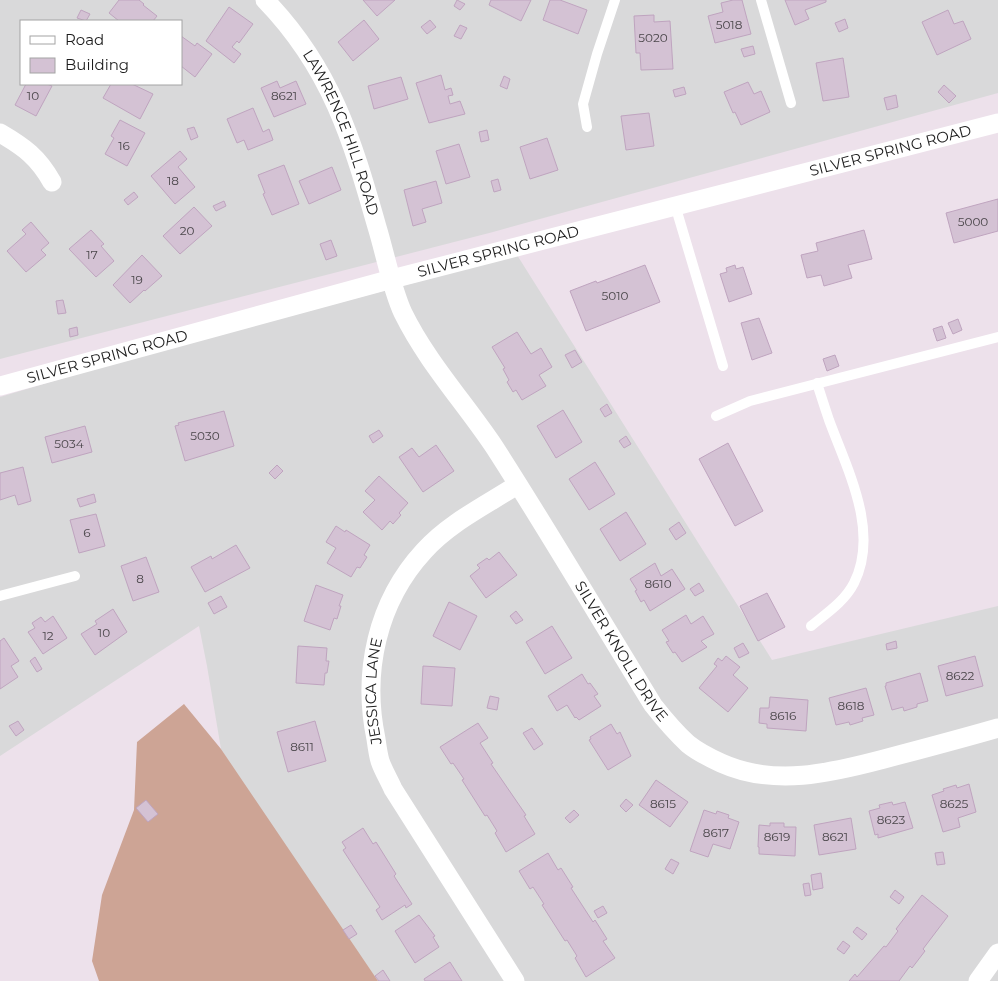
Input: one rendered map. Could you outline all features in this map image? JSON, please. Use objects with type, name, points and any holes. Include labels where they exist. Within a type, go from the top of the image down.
[{"type":"street","name":"LAWRENCE HILL ROAD","points":[[265,0],[305,48],[341,113],[358,158],[392,279]]},
{"type":"street","name":"SILVER SPRING ROAD","points":[[0,386],[392,279],[998,122]]},
{"type":"street","points":[[0,134],[32,154],[52,182]]},
{"type":"street","name":"SILVER KNOLL DRIVE","points":[[392,279],[402,312],[416,336],[478,424],[653,705],[670,727],[690,746],[712,759],[749,774],[789,777],[822,773],[866,764],[998,728]]},
{"type":"street","name":"JESSICA LANE","points":[[515,981],[393,789],[380,761],[372,724],[370,676],[381,625],[390,600],[402,578],[424,550],[443,533],[517,485]]},
{"type":"street","points":[[978,981],[998,953]]},
{"type":"lane","points":[[587,127],[584,104],[597,54],[615,0]]},
{"type":"lane","points":[[761,0],[791,103]]},
{"type":"lane","points":[[674,206],[723,366]]},
{"type":"lane","points":[[716,416],[750,401],[998,337]]},
{"type":"lane","points":[[811,626],[843,600],[855,582],[863,553],[858,495],[817,384]]},
{"type":"lane","points":[[0,596],[75,576]]},
{"type":"shaded area","points":[[0,0],[998,0],[998,93],[493,232],[0,359]]},
{"type":"shaded area","points":[[517,255],[772,660],[998,606],[998,981],[368,981],[221,749],[199,626],[0,756],[0,397],[114,363]]},
{"type":"shaded area","points":[[184,704],[221,749],[378,981],[99,981],[92,961],[102,895],[134,810],[137,742]]},
{"type":"building","points":[[119,0],[139,0],[157,16],[154,20],[118,20],[109,13]]},
{"type":"building","points":[[363,0],[395,0],[377,16]]},
{"type":"building","points":[[457,0],[465,4],[460,10],[454,6]]},
{"type":"building","points":[[491,0],[531,0],[521,21],[489,5]]},
{"type":"building","points":[[550,0],[560,0],[587,10],[578,34],[543,20]]},
{"type":"building","points":[[742,0],[751,34],[715,43],[708,16],[723,12],[721,3]]},
{"type":"building","points":[[785,0],[826,0],[826,2],[805,10],[809,19],[795,25]]},
{"type":"building","points":[[229,7],[253,24],[239,43],[237,41],[232,47],[241,54],[234,63],[206,41]]},
{"type":"building","points":[[81,10],[90,14],[87,20],[77,18]]},
{"type":"building","points":[[948,10],[954,24],[963,21],[971,39],[937,55],[922,22]]},
{"type":"building","points":[[654,15],[654,22],[670,21],[673,69],[641,70],[640,53],[636,53],[634,16]]},
{"type":"building","points":[[845,19],[848,28],[839,32],[835,23]]},
{"type":"building","points":[[364,20],[379,39],[353,61],[338,42]]},
{"type":"building","points":[[430,20],[436,27],[427,34],[421,27]]},
{"type":"building","points":[[460,25],[467,28],[461,39],[454,36]]},
{"type":"building","points":[[182,37],[195,46],[197,43],[212,54],[195,77],[182,67]]},
{"type":"building","points":[[753,46],[755,54],[744,57],[741,49]]},
{"type":"building","points":[[843,58],[849,97],[823,101],[816,63]]},
{"type":"building","points":[[441,75],[445,90],[451,88],[453,95],[448,96],[450,104],[460,101],[465,114],[429,123],[416,83]]},
{"type":"building","points":[[504,76],[510,79],[507,89],[500,86]]},
{"type":"building","points":[[401,77],[408,99],[374,109],[368,86]]},
{"type":"building","points":[[277,81],[280,88],[296,81],[306,104],[274,117],[261,88]]},
{"type":"building","points":[[748,82],[754,94],[761,91],[770,112],[741,125],[735,112],[733,113],[724,92]]},
{"type":"building","points":[[25,85],[52,86],[36,116],[15,105]]},
{"type":"building","points":[[110,85],[134,85],[153,94],[140,119],[103,98]]},
{"type":"building","points":[[944,85],[956,96],[949,103],[938,92]]},
{"type":"building","points":[[684,87],[686,94],[675,97],[673,90]]},
{"type":"building","points":[[896,95],[898,107],[887,110],[884,98]]},
{"type":"building","points":[[253,108],[263,132],[269,129],[273,140],[248,150],[244,140],[237,143],[227,119]]},
{"type":"building","points":[[649,113],[654,146],[626,150],[621,116]]},
{"type":"building","points":[[120,120],[145,133],[127,166],[105,154],[114,138],[111,136]]},
{"type":"building","points":[[194,127],[198,137],[191,140],[187,129]]},
{"type":"building","points":[[487,130],[489,140],[481,142],[479,132]]},
{"type":"building","points":[[547,138],[558,170],[530,179],[520,147]]},
{"type":"building","points":[[459,144],[470,177],[446,184],[436,151]]},
{"type":"building","points":[[180,151],[187,159],[178,167],[195,187],[175,204],[151,176]]},
{"type":"building","points":[[284,165],[299,204],[272,215],[263,194],[265,193],[258,175]]},
{"type":"building","points":[[332,167],[341,190],[309,204],[299,181]]},
{"type":"building","points":[[498,179],[501,190],[494,192],[491,181]]},
{"type":"building","points":[[436,181],[442,203],[422,209],[426,222],[413,226],[404,190]]},
{"type":"building","points":[[134,192],[138,197],[128,205],[124,200]]},
{"type":"building","points":[[998,199],[998,231],[954,243],[946,213]]},
{"type":"building","points":[[224,201],[226,206],[216,211],[213,206]]},
{"type":"building","points":[[194,207],[212,226],[180,254],[163,236]]},
{"type":"building","points":[[31,222],[49,243],[41,250],[46,255],[26,272],[7,251],[26,234],[22,230]]},
{"type":"building","points":[[91,230],[104,244],[101,246],[114,261],[96,277],[69,249]]},
{"type":"building","points":[[864,230],[872,259],[848,265],[852,278],[824,286],[821,275],[807,278],[801,255],[818,251],[816,243]]},
{"type":"building","points":[[331,240],[337,256],[326,260],[320,244]]},
{"type":"building","points":[[142,255],[162,276],[130,303],[113,285]]},
{"type":"building","points":[[645,265],[660,302],[586,331],[570,291]]},
{"type":"building","points":[[735,265],[736,269],[743,267],[752,294],[729,302],[720,274],[727,272],[726,268]]},
{"type":"building","points":[[63,300],[66,313],[58,314],[56,301]]},
{"type":"building","points":[[759,318],[772,353],[752,360],[741,323]]},
{"type":"building","points":[[958,319],[962,330],[953,334],[948,323]]},
{"type":"building","points":[[942,326],[946,338],[937,341],[933,329]]},
{"type":"building","points":[[77,327],[78,335],[70,337],[69,329]]},
{"type":"building","points":[[517,332],[531,354],[541,348],[552,367],[539,375],[546,386],[522,400],[516,390],[513,392],[507,382],[509,380],[503,369],[505,368],[492,347]]},
{"type":"building","points":[[575,350],[582,362],[572,368],[565,355]]},
{"type":"building","points":[[835,355],[839,366],[827,371],[823,359]]},
{"type":"building","points":[[607,404],[612,413],[605,417],[600,409]]},
{"type":"building","points":[[563,410],[582,442],[556,458],[537,426]]},
{"type":"building","points":[[224,411],[234,446],[185,461],[175,426],[179,425],[178,423]]},
{"type":"building","points":[[85,426],[92,452],[52,463],[45,437]]},
{"type":"building","points":[[379,430],[383,436],[373,443],[369,436]]},
{"type":"building","points":[[626,436],[631,444],[624,448],[619,441]]},
{"type":"building","points":[[728,443],[763,511],[735,526],[699,459]]},
{"type":"building","points":[[436,445],[454,471],[423,492],[399,457],[412,448],[419,457]]},
{"type":"building","points":[[595,462],[615,494],[589,510],[569,479]]},
{"type":"building","points":[[277,465],[283,471],[275,479],[269,473]]},
{"type":"building","points":[[23,467],[31,501],[18,505],[15,495],[0,500],[0,473]]},
{"type":"building","points":[[379,476],[408,503],[399,513],[401,515],[393,524],[390,521],[382,530],[363,512],[375,500],[365,491]]},
{"type":"building","points":[[94,494],[96,502],[80,507],[77,499]]},
{"type":"building","points":[[626,512],[646,544],[620,561],[600,529]]},
{"type":"building","points":[[96,514],[105,546],[79,553],[70,520]]},
{"type":"building","points":[[679,522],[686,533],[676,540],[669,529]]},
{"type":"building","points":[[336,526],[370,545],[364,555],[367,557],[360,568],[357,567],[351,577],[327,563],[336,548],[326,542]]},
{"type":"building","points":[[236,545],[250,568],[205,592],[191,567],[211,556],[212,559]]},
{"type":"building","points":[[499,552],[517,575],[486,598],[470,576],[480,568],[477,565],[487,558],[489,560]]},
{"type":"building","points":[[146,557],[159,592],[133,601],[121,566]]},
{"type":"building","points":[[655,563],[661,576],[672,569],[685,589],[650,611],[644,600],[641,602],[635,591],[637,590],[630,579]]},
{"type":"building","points":[[699,583],[704,591],[695,596],[690,589]]},
{"type":"building","points":[[316,585],[343,595],[337,619],[334,618],[330,630],[304,621]]},
{"type":"building","points":[[767,593],[785,627],[758,641],[740,606]]},
{"type":"building","points":[[221,596],[227,607],[214,614],[208,603]]},
{"type":"building","points":[[449,602],[477,616],[460,650],[433,636]]},
{"type":"building","points":[[113,609],[127,632],[95,655],[81,634],[97,624],[95,621]]},
{"type":"building","points":[[516,611],[523,620],[516,624],[510,616]]},
{"type":"building","points":[[686,615],[691,624],[703,616],[714,634],[701,641],[707,647],[682,662],[666,642],[669,641],[662,630]]},
{"type":"building","points":[[53,616],[67,638],[43,654],[28,632],[35,628],[32,623],[41,617],[45,622]]},
{"type":"building","points":[[552,626],[572,658],[545,674],[526,642]]},
{"type":"building","points":[[4,638],[19,661],[11,666],[18,677],[0,689],[0,641]]},
{"type":"building","points":[[896,641],[897,648],[887,650],[886,644]]},
{"type":"building","points":[[743,643],[749,653],[739,658],[734,648]]},
{"type":"building","points":[[298,646],[327,648],[326,661],[329,661],[324,685],[296,683]]},
{"type":"building","points":[[726,656],[740,667],[733,675],[748,688],[728,712],[699,688],[717,666],[714,664],[718,658],[722,661]]},
{"type":"building","points":[[975,656],[983,686],[946,696],[938,666]]},
{"type":"building","points":[[35,657],[42,669],[37,672],[30,661]]},
{"type":"building","points":[[423,666],[455,668],[452,706],[421,704]]},
{"type":"building","points":[[920,673],[928,701],[904,711],[903,707],[892,710],[885,686],[886,683]]},
{"type":"building","points":[[582,674],[588,684],[590,683],[598,694],[594,696],[601,706],[579,720],[575,718],[567,705],[557,711],[548,696]]},
{"type":"building","points":[[866,688],[874,715],[862,718],[863,721],[850,725],[849,722],[836,725],[829,698]]},
{"type":"building","points":[[490,696],[499,698],[497,710],[487,708]]},
{"type":"building","points":[[770,697],[808,700],[806,731],[767,728],[767,724],[759,723],[760,708],[769,708]]},
{"type":"building","points":[[18,721],[24,730],[16,736],[9,726]]},
{"type":"building","points":[[315,721],[326,761],[288,772],[277,732]]},
{"type":"building","points":[[478,723],[488,738],[480,743],[493,763],[491,764],[526,815],[524,816],[535,834],[506,852],[495,833],[497,831],[487,815],[485,816],[462,780],[464,779],[440,747]]},
{"type":"building","points":[[611,724],[617,734],[620,732],[631,756],[608,770],[589,740],[591,739],[590,737]]},
{"type":"building","points":[[532,728],[543,744],[534,750],[523,733]]},
{"type":"building","points":[[656,780],[688,802],[670,827],[639,805]]},
{"type":"building","points":[[969,784],[976,812],[958,818],[960,827],[943,832],[932,795],[956,785],[957,788]]},
{"type":"building","points":[[626,799],[633,805],[626,812],[620,806]]},
{"type":"building","points":[[146,800],[158,814],[148,822],[136,808]]},
{"type":"building","points":[[892,802],[893,805],[905,802],[913,828],[878,838],[878,834],[875,835],[869,811],[880,808],[879,805]]},
{"type":"building","points":[[574,810],[579,815],[570,823],[565,818]]},
{"type":"building","points":[[704,810],[716,814],[717,811],[729,815],[728,818],[739,822],[730,849],[713,844],[708,857],[690,851]]},
{"type":"building","points":[[851,818],[856,849],[819,855],[814,825]]},
{"type":"building","points":[[770,823],[784,823],[784,827],[796,827],[795,856],[759,854],[759,825],[770,826]]},
{"type":"building","points":[[363,828],[373,844],[376,842],[396,874],[394,876],[412,904],[406,908],[405,905],[382,920],[376,910],[380,907],[343,850],[346,848],[342,842]]},
{"type":"building","points":[[943,852],[945,864],[937,865],[935,853]]},
{"type":"building","points":[[548,853],[558,870],[561,868],[573,887],[571,888],[593,922],[595,920],[607,939],[603,941],[615,958],[586,977],[575,958],[577,956],[567,940],[565,941],[533,887],[530,889],[519,871]]},
{"type":"building","points":[[671,859],[679,863],[673,874],[665,869]]},
{"type":"building","points":[[821,873],[823,888],[813,890],[811,875]]},
{"type":"building","points":[[809,883],[811,895],[805,896],[803,884]]},
{"type":"building","points":[[895,890],[904,897],[899,904],[890,897]]},
{"type":"building","points":[[922,895],[948,916],[923,949],[925,951],[912,968],[910,966],[899,981],[849,981],[855,974],[857,977],[884,946],[886,947],[898,931],[896,929]]},
{"type":"building","points":[[603,906],[607,913],[598,918],[594,911]]},
{"type":"building","points":[[419,915],[435,936],[433,937],[439,947],[415,963],[395,931]]},
{"type":"building","points":[[351,925],[357,934],[349,939],[343,930]]},
{"type":"building","points":[[857,927],[867,934],[862,940],[853,932]]},
{"type":"building","points":[[843,941],[850,946],[844,954],[837,949]]},
{"type":"building","points":[[450,962],[462,981],[425,981],[424,979]]},
{"type":"building","points":[[383,970],[390,981],[379,981],[375,976]]}]
